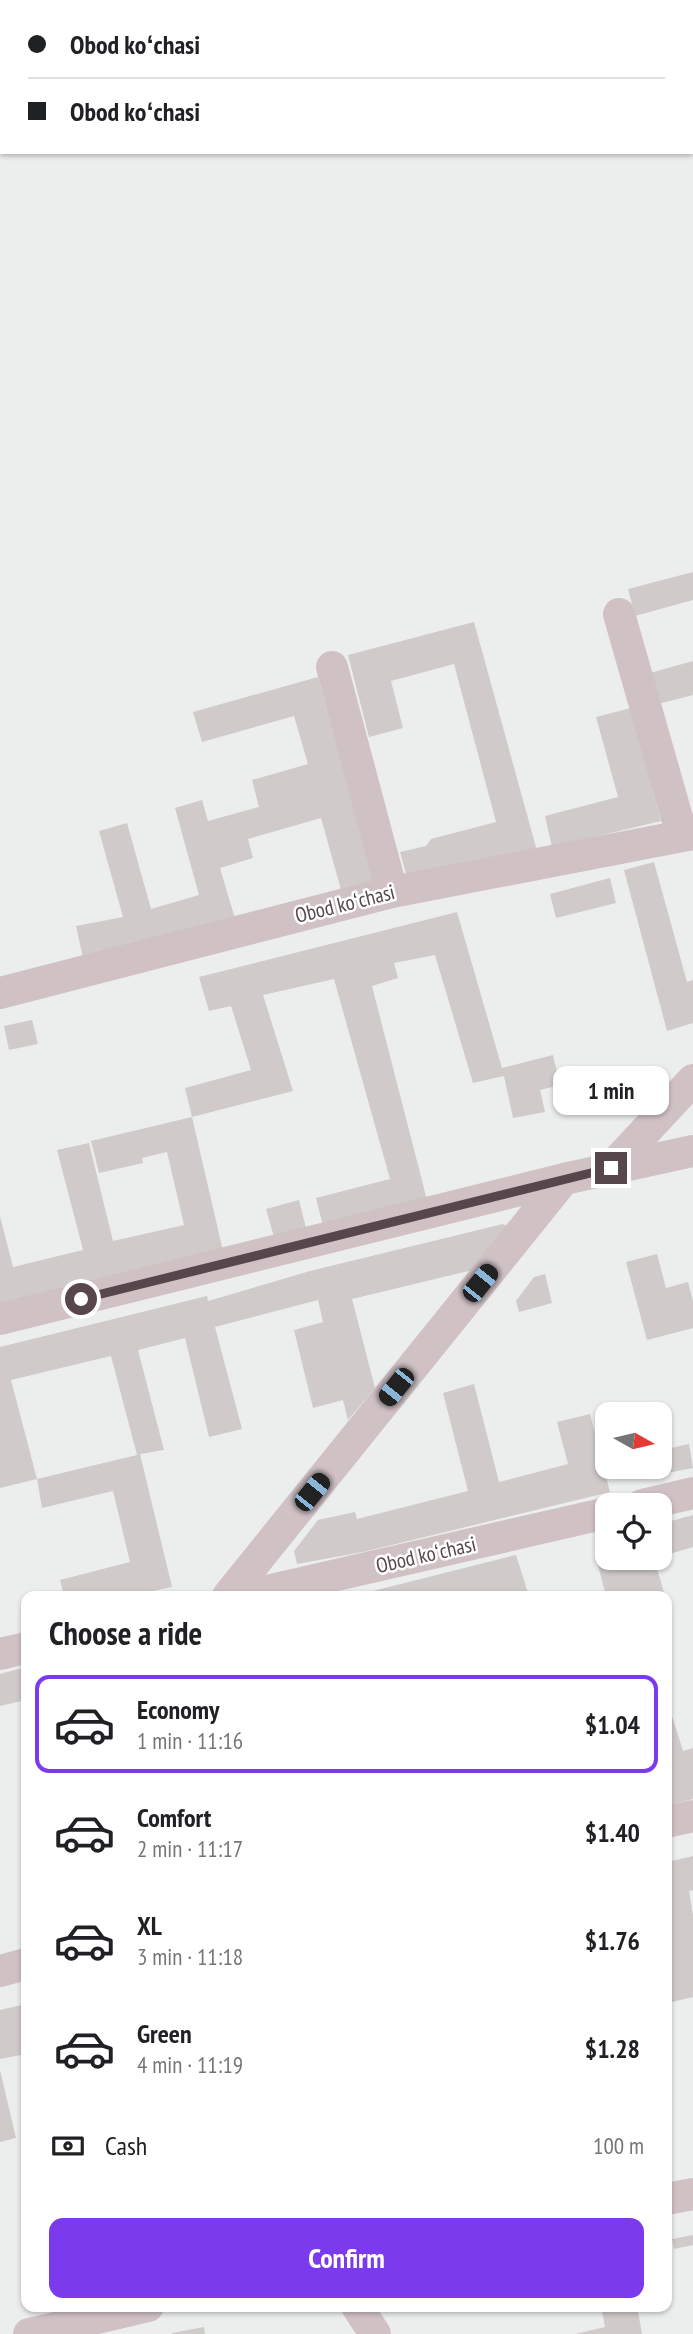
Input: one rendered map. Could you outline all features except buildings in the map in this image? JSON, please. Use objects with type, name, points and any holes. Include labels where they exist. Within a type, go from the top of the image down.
[{"type":"street","points":[[619,614],[687,834]]},
{"type":"street","points":[[332,667],[392,892]]},
{"type":"street","name":"Obod koʻchasi","points":[[0,993],[392,892],[687,834]]},
{"type":"street","points":[[611,1168],[693,1080]]},
{"type":"street","points":[[0,1319],[564,1179],[693,1151]]},
{"type":"street","points":[[232,1591],[564,1179]]},
{"type":"street","points":[[672,1498],[693,1493]]},
{"type":"street","name":"Obod koʻchasi","points":[[267,1591],[595,1516]]},
{"type":"street","points":[[0,1654],[21,1649]]},
{"type":"street","points":[[672,1821],[693,1816]]},
{"type":"street","points":[[0,1971],[21,1965]]},
{"type":"street","points":[[672,2198],[693,2194]]},
{"type":"street","points":[[29,2334],[122,2312]]},
{"type":"street","points":[[361,2312],[375,2334]]},
{"type":"route","points":[[81,1299],[611,1168]]}]
